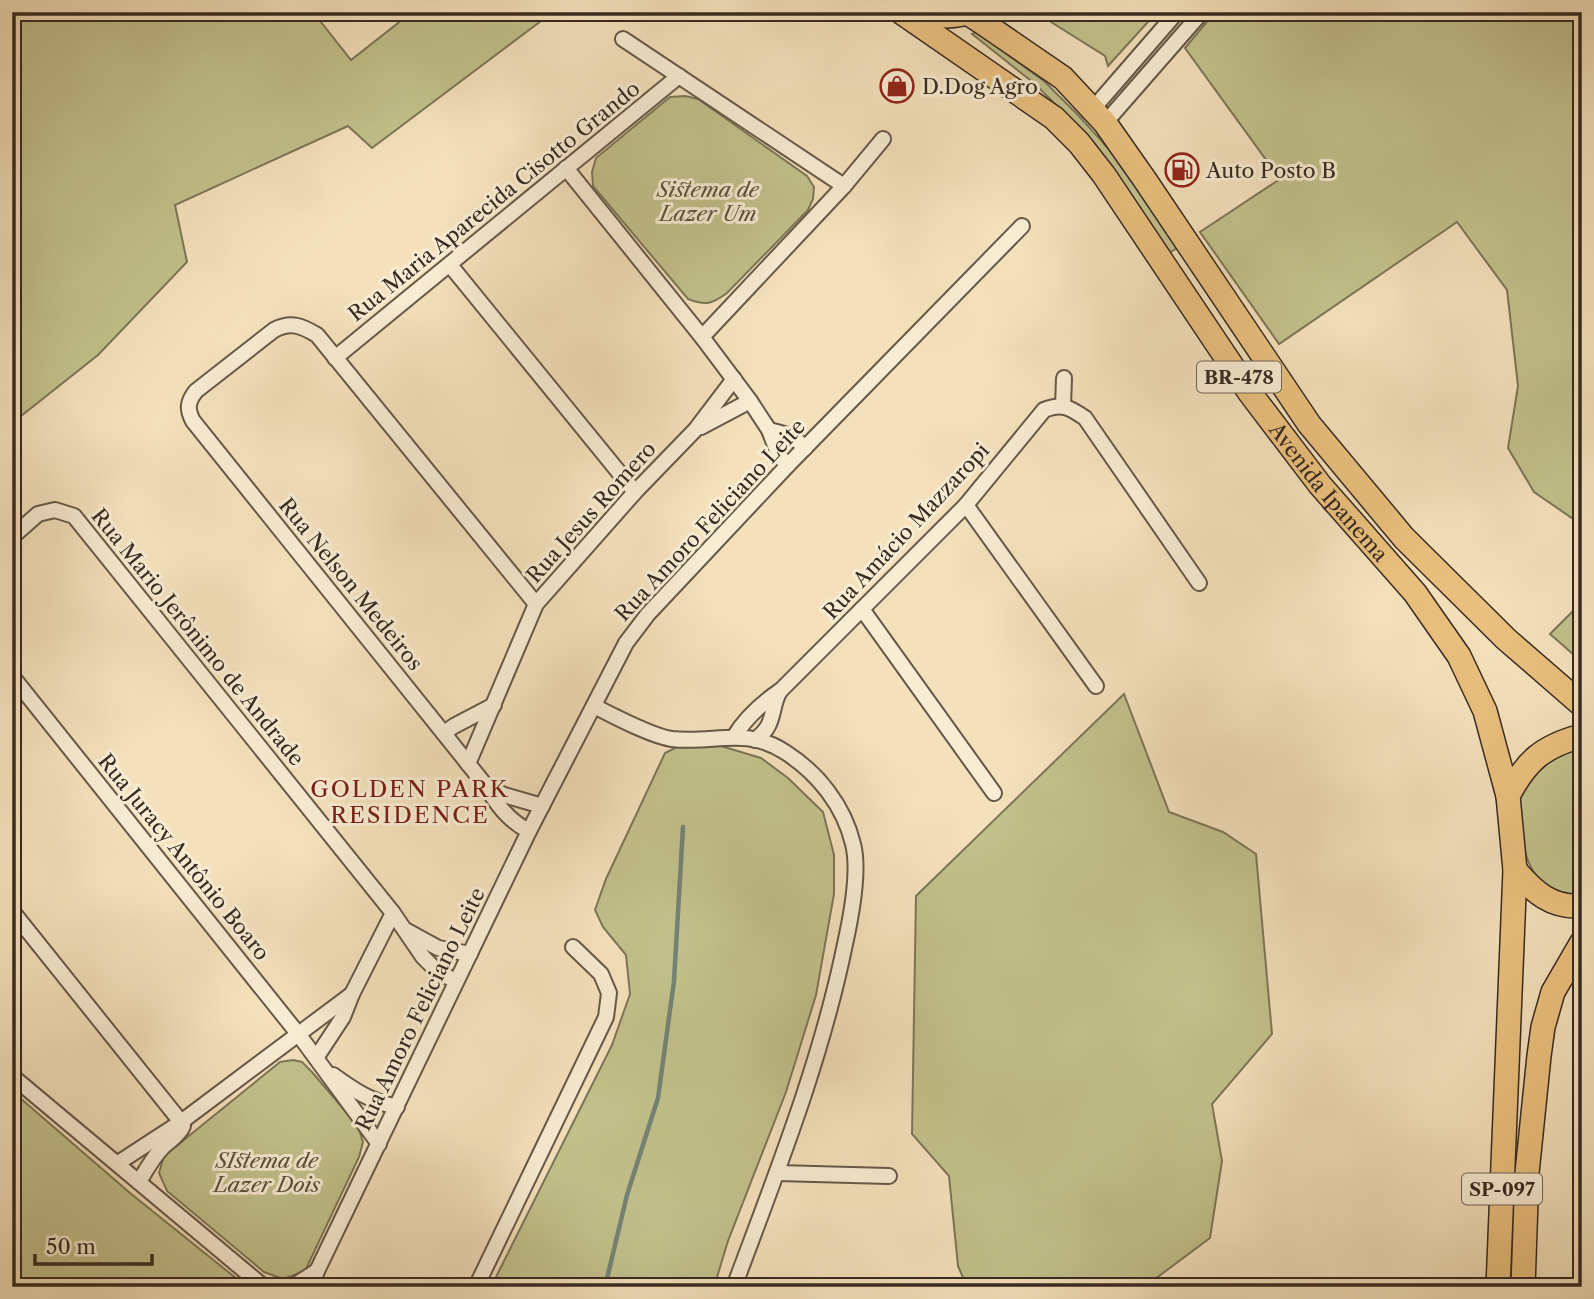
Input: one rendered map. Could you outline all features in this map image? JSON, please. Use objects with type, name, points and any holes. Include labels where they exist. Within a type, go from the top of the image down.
[{"type":"main road","name":"Avenida Ipanema","points":[[901,12],[1054,118],[1079,143],[1096,164],[1250,393],[1320,485],[1415,593],[1459,656],[1485,710],[1508,796],[1515,870]]},
{"type":"main road","points":[[930,12],[939,16],[967,13]]},
{"type":"main road","name":"Avenida Ipanema","points":[[967,13],[1063,78],[1098,117],[1146,180],[1309,424],[1404,538],[1506,639],[1582,705]]},
{"type":"main road","points":[[1508,796],[1517,777],[1537,756],[1561,742],[1582,736]]},
{"type":"main road","points":[[1515,870],[1531,889],[1553,903],[1569,907],[1582,906]]},
{"type":"main road","name":"SP-097","points":[[1498,1287],[1515,870]]},
{"type":"main road","name":"SP-097","points":[[1523,1287],[1527,1173],[1543,1027],[1553,992],[1582,942]]},
{"type":"street","points":[[1098,117],[1177,12]]},
{"type":"street","points":[[1098,117],[1202,12]]},
{"type":"street","points":[[623,39],[844,186]]},
{"type":"street","name":"Rua Maria Aparecida Cisotto Grando","points":[[335,358],[679,76]]},
{"type":"street","points":[[702,337],[844,186],[883,139]]},
{"type":"street","points":[[566,168],[750,401],[769,430],[779,456],[788,465]]},
{"type":"street","name":"Rua Amoro Feliciano Leite","points":[[311,1287],[529,831],[626,643],[648,614],[788,465],[1022,226]]},
{"type":"street","points":[[450,265],[635,492]]},
{"type":"street","name":"Rua Nelson Medeiros","points":[[335,358],[317,335],[296,324],[283,325],[195,391],[188,407],[189,414],[486,786],[495,803],[518,826],[529,831]]},
{"type":"street","points":[[335,358],[536,604]]},
{"type":"street","points":[[1064,378],[1063,406],[1084,418],[1199,583]]},
{"type":"street","name":"Rua Jesus Romero","points":[[468,764],[536,604],[635,492],[696,429],[734,380]]},
{"type":"street","name":"Rua Jesus Romero","points":[[696,429],[750,401]]},
{"type":"street","name":"Rua Amácio Mazzaropi","points":[[734,737],[741,725],[764,702],[781,690],[966,505],[1044,410],[1063,406]]},
{"type":"street","points":[[769,430],[796,439],[805,448]]},
{"type":"street","points":[[966,505],[1096,686]]},
{"type":"street","name":"Rua Mario Jerônimo de Andrade","points":[[12,537],[38,514],[55,510],[74,516],[393,913],[423,957],[438,972],[456,981]]},
{"type":"street","points":[[862,609],[994,793]]},
{"type":"street","name":"Rua Juracy Antônio Boaro","points":[[12,676],[299,1035],[379,1144]]},
{"type":"street","name":"Rua Amácio Mazzaropi","points":[[755,740],[767,729],[781,690]]},
{"type":"street","points":[[444,733],[494,705]]},
{"type":"street","points":[[594,706],[668,738],[682,740],[734,737],[764,741],[785,752]]},
{"type":"street","points":[[734,1287],[777,1173],[822,1040],[850,918],[855,873],[854,846],[844,818],[831,796],[814,774],[771,741],[767,729]]},
{"type":"street","name":"Rua Nelson Medeiros","points":[[486,786],[542,807]]},
{"type":"street","points":[[12,911],[181,1122],[181,1132],[157,1154],[139,1182]]},
{"type":"street","points":[[319,1062],[393,913]]},
{"type":"street","name":"Rua Mario Jerônimo de Andrade","points":[[406,930],[438,948],[470,954]]},
{"type":"street","points":[[476,1287],[606,1017],[609,993],[601,974],[573,947]]},
{"type":"street","points":[[118,1163],[181,1122],[352,994]]},
{"type":"street","name":"Rua Juracy Antônio Boaro","points":[[319,1062],[355,1091],[376,1102],[397,1107]]},
{"type":"street","points":[[12,1076],[264,1287]]},
{"type":"street","points":[[777,1173],[889,1176]]},
{"type":"street","points":[[292,1287],[317,1271]]},
{"type":"green space","points":[[12,12],[313,12],[351,60],[412,12],[553,12],[372,148],[348,126],[175,205],[187,262],[98,355],[16,420],[12,418]]},
{"type":"green space","points":[[1057,12],[1157,12],[1108,66],[1105,56],[1051,22]]},
{"type":"green space","points":[[1215,12],[1582,12],[1582,525],[1534,492],[1508,448],[1518,386],[1507,290],[1457,222],[1279,344],[1200,232],[1280,179],[1185,48]]},
{"type":"green space","points":[[976,32],[1044,81],[1079,116],[1115,156],[1179,247],[1169,253],[1076,125],[1035,84],[972,34]]},
{"type":"green space","name":"Sistema de Lazer Um","points":[[670,97],[698,99],[807,176],[814,187],[808,210],[727,293],[709,303],[688,299],[593,186],[592,172],[596,158]]},
{"type":"green space","points":[[1582,605],[1582,662],[1550,634]]},
{"type":"green space","points":[[1124,694],[1169,812],[1223,832],[1256,854],[1272,1034],[1212,1104],[1222,1161],[1210,1238],[1151,1282],[1105,1287],[967,1287],[958,1266],[949,1176],[912,1134],[916,896]]},
{"type":"green space","points":[[1582,742],[1582,896],[1561,892],[1545,885],[1534,873],[1523,842],[1519,787],[1538,766]]},
{"type":"green space","points":[[721,746],[761,758],[788,778],[823,812],[834,855],[834,894],[816,995],[786,1092],[728,1241],[714,1287],[491,1287],[612,1045],[630,994],[626,955],[603,927],[595,910],[606,879],[665,753],[677,747]]},
{"type":"green space","name":"SIstema de Lazer Dois","points":[[280,1062],[302,1062],[312,1072],[358,1126],[363,1142],[359,1157],[305,1271],[283,1279],[264,1272],[167,1191],[159,1173],[164,1156]]},
{"type":"green space","points":[[12,1091],[130,1193],[247,1287],[12,1287]]},
{"type":"waterway","points":[[605,1287],[627,1195],[658,1098],[674,981],[683,827]]},
{"type":"place","name":"D.Dog Agro","points":[[897,86]]},
{"type":"place","name":"Auto Posto B","points":[[1182,170]]},
{"type":"district","name":"GOLDEN PARK RESIDENCE","points":[[410,802]]}]
